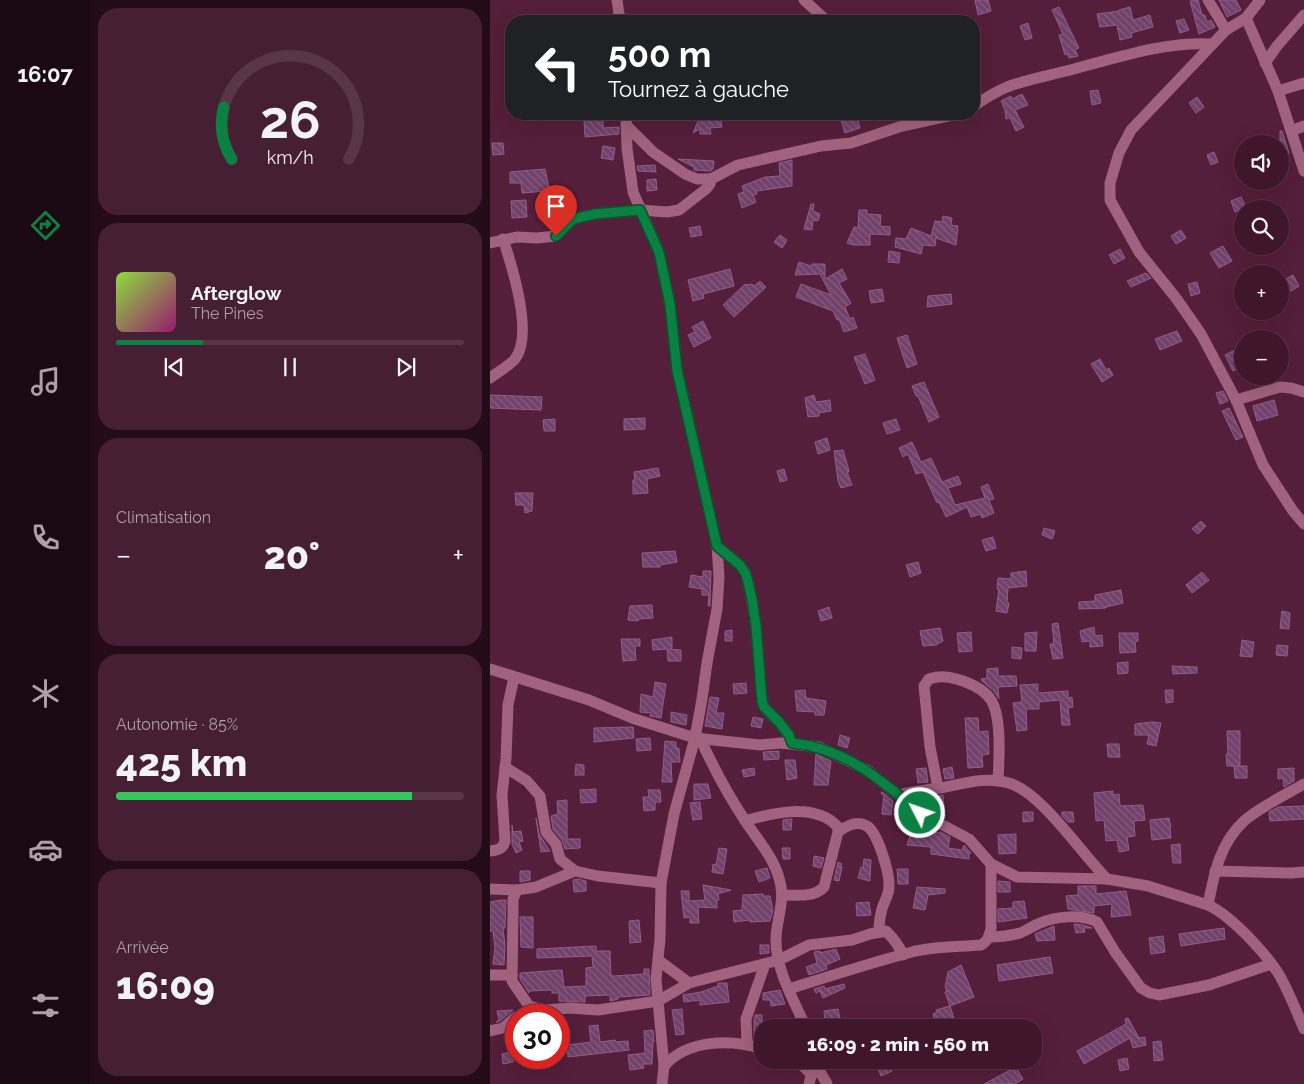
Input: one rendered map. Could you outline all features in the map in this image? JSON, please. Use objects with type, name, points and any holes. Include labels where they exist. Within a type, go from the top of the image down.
[{"type":"street","points":[[617,0],[619,15]]},
{"type":"street","points":[[804,0],[821,15]]},
{"type":"street","points":[[1208,0],[1226,30]]},
{"type":"street","points":[[1260,0],[1246,18],[1226,30],[1212,44],[1131,130],[1118,153],[1110,183],[1110,200],[1139,252],[1176,298],[1201,334],[1236,400],[1263,465],[1293,511],[1304,524]]},
{"type":"street","points":[[1265,63],[1304,15]]},
{"type":"street","points":[[1246,18],[1278,91],[1304,171]]},
{"type":"street","points":[[980,102],[1007,87],[1096,63],[1159,48],[1198,43],[1212,44]]},
{"type":"street","points":[[1278,91],[1304,83]]},
{"type":"street","points":[[626,120],[627,148],[634,192],[659,252],[670,304],[677,370],[717,546],[719,577],[698,738],[676,805],[661,883],[656,980],[664,1066],[662,1084]]},
{"type":"street","points":[[627,120],[653,152],[685,174],[697,179],[711,179],[738,165],[821,146],[851,143],[916,120]]},
{"type":"street","points":[[1291,131],[1304,126]]},
{"type":"street","points":[[490,243],[517,237],[551,237],[560,234],[573,219],[595,214],[640,210],[667,212],[679,210],[706,190],[711,179]]},
{"type":"street","points":[[490,378],[503,370],[516,358],[521,341],[522,320],[519,294],[503,239]]},
{"type":"street","points":[[1236,400],[1280,387],[1304,392]]},
{"type":"street","points":[[717,546],[740,565],[746,574],[756,626],[762,701],[764,707],[789,735],[792,743]]},
{"type":"street","points":[[490,669],[589,700],[632,718],[698,738],[760,745],[792,743],[818,747],[867,770],[920,813],[969,839],[991,864],[1017,877],[1107,879],[1148,886],[1208,905],[1217,909],[1232,921],[1271,964],[1283,981],[1304,1029]]},
{"type":"street","points":[[938,788],[930,747],[924,686],[929,679],[939,676],[971,684],[983,690],[991,699],[996,709],[998,723],[998,781]]},
{"type":"street","points":[[493,849],[504,846],[505,841],[502,794],[508,706],[514,677]]},
{"type":"street","points":[[698,738],[714,770],[772,862],[779,878],[782,895],[776,937],[779,960],[781,970],[802,1019]]},
{"type":"street","points":[[505,767],[527,781],[540,796],[546,832],[556,844],[560,859],[575,871],[598,876],[661,883]]},
{"type":"street","points":[[899,795],[917,790],[984,780],[1010,783],[1039,802],[1107,879]]},
{"type":"street","points":[[1208,905],[1215,871],[1232,833],[1245,819],[1304,784]]},
{"type":"street","points":[[745,821],[781,813],[815,813],[827,818],[838,827],[824,887],[820,892],[812,895],[782,895]]},
{"type":"street","points":[[838,832],[852,825],[866,825],[870,828],[880,849],[889,880],[889,889],[880,917],[879,932]]},
{"type":"street","points":[[789,989],[844,971],[904,955],[942,948],[981,945],[989,937],[991,929],[991,864]]},
{"type":"street","points":[[490,889],[516,890],[536,887],[575,871]]},
{"type":"street","points":[[1215,871],[1290,874],[1304,872]]},
{"type":"street","points":[[516,890],[513,910],[514,956],[512,981],[527,1004]]},
{"type":"street","points":[[989,937],[1003,937],[1016,934],[1050,919],[1092,920],[1097,922],[1115,952],[1141,988],[1150,994],[1159,995],[1209,985],[1271,964]]},
{"type":"street","points":[[570,1008],[598,1010],[658,1000],[689,983],[779,960],[809,945],[852,940],[879,932],[886,932],[892,937],[904,955]]},
{"type":"street","points":[[658,960],[689,983]]},
{"type":"street","points":[[747,1044],[746,1019],[766,964]]},
{"type":"street","points":[[490,975],[512,975]]},
{"type":"street","points":[[490,1031],[505,1026]]},
{"type":"street","points":[[664,1066],[673,1056],[692,1047],[716,1043],[754,1046]]},
{"type":"street","points":[[805,1069],[811,1080]]},
{"type":"street","points":[[819,1069],[826,1084]]},
{"type":"building","points":[[975,0],[988,0],[991,11],[978,15]]},
{"type":"building","points":[[1198,0],[1202,15],[1205,15],[1207,22],[1211,20],[1215,27],[1199,34],[1190,1]]},
{"type":"building","points":[[1219,0],[1236,0],[1241,10],[1227,17]]},
{"type":"building","points":[[1059,7],[1079,48],[1075,49],[1078,56],[1069,58],[1068,54],[1065,55],[1059,35],[1063,34],[1052,10]]},
{"type":"building","points":[[1130,7],[1133,20],[1150,15],[1153,27],[1131,33],[1132,37],[1120,40],[1117,25],[1100,27],[1097,14],[1119,11]]},
{"type":"building","points":[[1184,19],[1189,30],[1180,33],[1176,21]]},
{"type":"building","points":[[1028,23],[1032,38],[1025,40],[1020,26]]},
{"type":"building","points":[[1098,90],[1101,103],[1092,105],[1090,91]]},
{"type":"building","points":[[1022,94],[1028,105],[1015,110],[1024,127],[1016,131],[1010,118],[1006,119],[1001,101],[1011,96],[1012,99]]},
{"type":"building","points":[[1197,97],[1204,107],[1196,113],[1189,103]]},
{"type":"building","points":[[584,120],[603,120],[603,128],[619,127],[619,134],[585,137]]},
{"type":"building","points":[[699,120],[721,120],[722,127],[710,128],[711,134],[700,134],[700,129],[693,133]]},
{"type":"building","points":[[841,120],[858,120],[860,128],[845,133]]},
{"type":"building","points":[[492,143],[503,143],[504,154],[493,155]]},
{"type":"building","points":[[603,146],[615,148],[613,160],[601,158]]},
{"type":"building","points":[[1214,152],[1218,162],[1211,165],[1207,155]]},
{"type":"building","points":[[678,159],[714,161],[713,169],[710,171],[694,170],[694,167]]},
{"type":"building","points":[[792,160],[792,186],[756,191],[757,194],[753,195],[756,202],[742,208],[738,194],[744,192],[742,186],[765,177],[780,176],[779,163]]},
{"type":"building","points":[[655,165],[656,172],[638,171],[637,166]]},
{"type":"building","points":[[545,169],[549,188],[556,187],[556,204],[546,204],[546,191],[522,193],[521,183],[510,183],[510,172]]},
{"type":"building","points":[[656,179],[657,190],[647,191],[647,180]]},
{"type":"building","points":[[1241,197],[1242,200],[1234,200],[1234,209],[1231,201]]},
{"type":"building","points":[[526,200],[527,217],[512,218],[511,201]]},
{"type":"building","points":[[811,204],[814,204],[813,211],[820,214],[818,221],[813,220],[812,230],[804,229]]},
{"type":"building","points":[[859,210],[867,210],[867,214],[881,215],[880,226],[890,227],[890,235],[870,234],[870,245],[847,243],[854,227],[858,228]]},
{"type":"building","points":[[943,216],[952,218],[951,225],[958,226],[956,245],[936,238],[935,246],[923,245],[921,254],[895,247],[896,238],[906,239],[911,228],[931,236],[935,221],[942,222]]},
{"type":"building","points":[[700,226],[702,235],[691,237],[689,228]]},
{"type":"building","points":[[1181,230],[1186,238],[1176,244],[1171,236]]},
{"type":"building","points":[[780,235],[787,240],[782,248],[774,242]]},
{"type":"building","points":[[1223,246],[1232,261],[1219,268],[1210,253]]},
{"type":"building","points":[[1120,249],[1125,258],[1114,264],[1109,255]]},
{"type":"building","points":[[889,251],[900,253],[899,263],[888,262]]},
{"type":"building","points":[[799,262],[811,266],[812,264],[825,264],[825,279],[842,269],[847,279],[839,283],[851,303],[845,307],[850,319],[853,317],[857,328],[844,332],[839,319],[837,320],[833,311],[796,297],[801,284],[831,295],[820,274],[795,275]]},
{"type":"building","points":[[730,269],[734,286],[703,294],[704,298],[693,301],[688,280]]},
{"type":"building","points":[[1146,273],[1151,278],[1131,287],[1127,281]]},
{"type":"building","points":[[1293,275],[1299,286],[1291,291],[1289,288],[1289,277]]},
{"type":"building","points":[[760,281],[766,287],[734,317],[723,305],[744,285],[752,284],[754,286]]},
{"type":"building","points":[[1197,282],[1200,293],[1191,296],[1188,284]]},
{"type":"building","points":[[882,289],[884,301],[871,303],[869,291]]},
{"type":"building","points":[[951,294],[952,304],[927,307],[928,296]]},
{"type":"building","points":[[703,321],[711,338],[694,347],[688,335],[695,332],[692,327]]},
{"type":"building","points":[[1177,331],[1182,341],[1160,350],[1155,339]]},
{"type":"building","points":[[907,335],[917,364],[907,368],[897,338]]},
{"type":"building","points":[[1234,350],[1233,371],[1225,355]]},
{"type":"building","points":[[865,354],[875,380],[865,384],[854,357]]},
{"type":"building","points":[[1100,359],[1106,370],[1109,368],[1113,375],[1102,382],[1091,364]]},
{"type":"building","points":[[924,382],[939,417],[929,422],[912,386]]},
{"type":"building","points":[[1223,391],[1228,401],[1220,404],[1216,393]]},
{"type":"building","points":[[490,395],[542,397],[541,410],[490,408]]},
{"type":"building","points":[[814,395],[816,402],[830,400],[831,411],[819,413],[819,416],[808,417],[805,398]]},
{"type":"building","points":[[1274,400],[1278,415],[1257,421],[1253,406]]},
{"type":"building","points":[[1229,408],[1243,437],[1236,440],[1222,411]]},
{"type":"building","points":[[645,418],[645,429],[624,430],[624,419]]},
{"type":"building","points":[[555,419],[555,431],[544,431],[543,420]]},
{"type":"building","points":[[896,419],[900,430],[887,434],[883,423]]},
{"type":"building","points":[[827,438],[830,450],[818,454],[815,442]]},
{"type":"building","points":[[912,442],[921,462],[931,458],[942,482],[958,476],[961,484],[948,488],[955,505],[985,498],[981,487],[988,484],[994,499],[989,500],[994,513],[982,518],[981,514],[971,517],[967,507],[946,517],[939,502],[937,503],[923,472],[916,474],[908,454],[903,457],[899,448]]},
{"type":"building","points":[[843,450],[849,472],[847,472],[852,485],[841,488],[838,481],[834,451]]},
{"type":"building","points":[[658,468],[660,476],[647,479],[648,493],[633,494],[634,472]]},
{"type":"building","points":[[784,469],[787,480],[780,482],[777,471]]},
{"type":"building","points":[[515,493],[533,493],[532,511],[525,513],[524,505],[516,505]]},
{"type":"building","points":[[1201,521],[1206,526],[1198,534],[1192,529]]},
{"type":"building","points":[[1044,528],[1055,531],[1052,539],[1042,535]]},
{"type":"building","points":[[993,537],[996,548],[986,551],[982,540]]},
{"type":"building","points":[[675,551],[677,562],[660,565],[660,567],[643,567],[642,553]]},
{"type":"building","points":[[918,562],[921,573],[910,577],[906,565]]},
{"type":"building","points":[[703,571],[711,571],[710,606],[708,606],[709,595],[702,595],[702,589],[689,587],[691,575],[703,577]]},
{"type":"building","points":[[1026,571],[1027,586],[1008,588],[1007,602],[1009,603],[1007,613],[996,611],[999,589],[997,589],[998,578],[1011,579],[1011,573]]},
{"type":"building","points":[[1202,572],[1209,580],[1192,593],[1186,585]]},
{"type":"building","points":[[1121,590],[1123,603],[1106,608],[1079,609],[1079,602],[1095,601],[1095,595]]},
{"type":"building","points":[[652,605],[653,618],[639,619],[638,621],[628,620],[630,606]]},
{"type":"building","points":[[829,607],[832,618],[821,621],[818,611]]},
{"type":"building","points":[[1282,611],[1290,613],[1289,629],[1280,628]]},
{"type":"building","points":[[1058,623],[1063,658],[1053,659],[1050,644],[1054,644],[1052,624]]},
{"type":"building","points":[[1094,627],[1095,636],[1102,635],[1103,646],[1090,647],[1090,641],[1082,642],[1080,631]]},
{"type":"building","points":[[940,628],[943,641],[936,645],[923,646],[920,631]]},
{"type":"building","points":[[732,630],[732,641],[725,641],[725,631]]},
{"type":"building","points":[[971,632],[972,651],[959,652],[957,633]]},
{"type":"building","points":[[1037,632],[1036,651],[1025,651],[1025,633]]},
{"type":"building","points":[[1119,633],[1138,633],[1138,641],[1135,642],[1136,652],[1120,653]]},
{"type":"building","points":[[672,637],[672,648],[670,649],[681,650],[681,661],[668,661],[667,649],[653,650],[652,640]]},
{"type":"building","points":[[621,639],[640,639],[640,646],[635,646],[636,660],[623,661]]},
{"type":"building","points":[[1242,640],[1254,642],[1252,657],[1240,656]]},
{"type":"building","points":[[1277,645],[1288,646],[1287,656],[1276,655]]},
{"type":"building","points":[[1012,647],[1022,648],[1021,659],[1012,658]]},
{"type":"building","points":[[1128,662],[1128,673],[1118,674],[1117,663]]},
{"type":"building","points":[[1172,666],[1197,667],[1197,673],[1173,674]]},
{"type":"building","points":[[998,668],[998,676],[1016,676],[1017,686],[998,687],[999,699],[994,691],[981,679],[987,678],[987,669]]},
{"type":"building","points":[[655,682],[666,684],[661,718],[650,716],[651,713],[640,712],[641,694],[653,697]]},
{"type":"building","points":[[746,683],[747,693],[734,694],[733,684]]},
{"type":"building","points":[[1038,684],[1038,693],[1068,691],[1068,698],[1072,697],[1073,707],[1068,708],[1070,725],[1062,725],[1060,700],[1039,702],[1039,709],[1026,709],[1027,730],[1017,731],[1013,703],[1022,702],[1020,685]]},
{"type":"building","points":[[805,690],[806,698],[826,701],[824,715],[815,715],[815,712],[797,711],[795,691]]},
{"type":"building","points":[[1165,690],[1173,690],[1173,702],[1166,703]]},
{"type":"building","points":[[710,697],[719,698],[716,713],[724,713],[722,729],[705,726]]},
{"type":"building","points":[[671,712],[687,715],[686,725],[671,722]]},
{"type":"building","points":[[753,717],[763,719],[761,728],[751,726]]},
{"type":"building","points":[[965,718],[978,718],[979,732],[988,731],[989,754],[982,755],[983,767],[968,768]]},
{"type":"building","points":[[1161,723],[1156,746],[1147,744],[1149,735],[1135,735],[1135,724]]},
{"type":"building","points":[[633,727],[634,738],[594,742],[594,728]]},
{"type":"building","points":[[1227,731],[1240,731],[1240,766],[1247,766],[1247,778],[1235,778],[1234,766],[1227,766]]},
{"type":"building","points":[[840,735],[850,738],[847,748],[838,745]]},
{"type":"building","points":[[650,738],[651,750],[637,751],[636,739]]},
{"type":"building","points":[[665,741],[676,742],[676,748],[679,748],[680,762],[671,762],[672,782],[662,782]]},
{"type":"building","points":[[1107,744],[1119,744],[1120,757],[1108,757]]},
{"type":"building","points":[[779,751],[779,759],[764,760],[763,752]]},
{"type":"building","points":[[816,754],[831,761],[828,785],[814,785]]},
{"type":"building","points":[[785,760],[795,760],[797,778],[787,780]]},
{"type":"building","points":[[576,764],[584,765],[584,775],[575,775]]},
{"type":"building","points":[[952,767],[954,778],[945,779],[943,769]]},
{"type":"building","points":[[754,768],[755,775],[744,777],[742,770]]},
{"type":"building","points":[[926,768],[928,782],[918,783],[916,769]]},
{"type":"building","points":[[1294,768],[1294,781],[1284,787],[1283,778],[1278,779],[1278,769]]},
{"type":"building","points":[[694,784],[708,784],[711,798],[694,800]]},
{"type":"building","points":[[596,789],[596,802],[581,803],[580,790]]},
{"type":"building","points":[[648,790],[660,790],[661,802],[655,802],[655,810],[644,811],[643,797],[649,797]]},
{"type":"building","points":[[1113,791],[1113,795],[1119,794],[1120,806],[1143,805],[1145,820],[1134,821],[1135,836],[1127,837],[1129,850],[1119,852],[1117,840],[1106,841],[1104,820],[1096,821],[1094,793]]},
{"type":"building","points":[[882,792],[893,801],[891,815],[882,814],[884,794],[881,794]]},
{"type":"building","points":[[943,795],[945,818],[939,814],[936,801],[920,803],[920,798]]},
{"type":"building","points":[[567,800],[567,839],[580,839],[580,848],[565,849],[562,840],[553,829],[551,816],[558,814],[557,801]]},
{"type":"building","points":[[700,802],[702,819],[693,820],[690,803]]},
{"type":"building","points":[[1304,806],[1304,819],[1270,821],[1269,812],[1278,807]]},
{"type":"building","points":[[1023,812],[1033,812],[1033,821],[1023,822]]},
{"type":"building","points":[[1062,812],[1073,812],[1074,822],[1068,822],[1062,816]]},
{"type":"building","points":[[536,818],[539,834],[550,851],[541,852]]},
{"type":"building","points":[[1169,818],[1171,838],[1152,840],[1150,820]]},
{"type":"building","points":[[792,819],[791,830],[783,830],[783,820]]},
{"type":"building","points":[[512,825],[513,832],[521,831],[523,841],[519,842],[522,850],[516,853],[512,844]]},
{"type":"building","points":[[913,829],[922,831],[922,834],[940,832],[950,837],[948,848],[962,850],[964,845],[971,853],[969,854],[969,859],[931,854],[931,847],[907,845],[910,836],[912,837]]},
{"type":"building","points":[[1016,834],[1016,853],[999,854],[998,835]]},
{"type":"building","points":[[1180,844],[1181,863],[1173,863],[1171,845]]},
{"type":"building","points":[[719,848],[727,849],[723,874],[712,872],[713,864],[716,865]]},
{"type":"building","points":[[782,848],[790,848],[790,859],[783,859]]},
{"type":"building","points":[[814,856],[824,858],[821,868],[813,866]]},
{"type":"building","points":[[864,859],[871,860],[870,881],[858,878],[861,867],[863,868]]},
{"type":"building","points":[[838,862],[842,864],[839,881],[834,880]]},
{"type":"building","points":[[767,868],[770,878],[759,882],[755,871]]},
{"type":"building","points":[[897,869],[908,869],[908,884],[898,884]]},
{"type":"building","points":[[520,871],[530,871],[530,880],[520,882]]},
{"type":"building","points":[[573,880],[586,881],[586,891],[574,892]]},
{"type":"building","points":[[998,881],[1010,882],[1010,892],[998,892]]},
{"type":"building","points":[[703,885],[731,890],[718,894],[717,908],[698,907],[699,923],[690,923],[690,917],[684,918],[681,891],[689,891],[689,901],[705,900]]},
{"type":"building","points":[[1078,886],[1096,886],[1096,894],[1126,891],[1131,915],[1111,917],[1112,904],[1094,906],[1094,913],[1068,909],[1066,896],[1078,895]]},
{"type":"building","points":[[917,887],[945,889],[945,893],[928,895],[925,910],[913,908]]},
{"type":"building","points":[[763,894],[763,896],[770,896],[773,910],[770,921],[750,922],[750,920],[734,922],[733,911],[742,910],[743,895]]},
{"type":"building","points":[[506,900],[505,928],[503,928],[505,945],[504,965],[493,964],[495,948],[493,931],[490,931],[490,902]]},
{"type":"building","points":[[1024,901],[1027,918],[998,922],[998,909],[1013,908],[1013,902]]},
{"type":"building","points":[[869,902],[871,915],[857,916],[856,903]]},
{"type":"building","points":[[520,917],[533,917],[533,948],[521,947]]},
{"type":"building","points":[[639,920],[641,942],[630,943],[629,921]]},
{"type":"building","points":[[1074,924],[1092,928],[1084,928],[1085,932],[1076,933]]},
{"type":"building","points":[[1054,926],[1055,940],[1037,941],[1035,934]]},
{"type":"building","points":[[1224,928],[1225,939],[1181,946],[1179,934]]},
{"type":"building","points":[[1163,936],[1165,952],[1151,954],[1149,938]]},
{"type":"building","points":[[760,945],[769,945],[769,953],[760,954]]},
{"type":"building","points":[[596,946],[596,951],[610,951],[611,975],[613,976],[644,974],[644,969],[649,969],[650,995],[618,997],[618,999],[610,1001],[610,995],[585,996],[585,1002],[559,1001],[559,993],[552,993],[552,990],[529,991],[529,993],[520,979],[520,973],[562,970],[564,987],[586,986],[586,968],[593,967],[592,956],[537,958],[537,949]]},
{"type":"building","points":[[836,949],[840,959],[826,965],[827,969],[809,975],[806,967],[817,963],[814,952],[820,951],[820,953]]},
{"type":"building","points":[[1050,957],[1053,973],[999,981],[997,965]]},
{"type":"building","points":[[961,965],[974,997],[950,1006],[945,992],[947,991],[945,987],[948,972]]},
{"type":"building","points":[[718,983],[727,983],[729,1002],[700,1005],[700,1000],[684,1002],[683,995],[701,992],[718,986]]},
{"type":"building","points":[[844,984],[845,988],[823,998],[820,991],[816,993],[814,989],[824,986],[825,989]]},
{"type":"building","points":[[780,990],[785,1004],[771,1006],[770,1000],[763,1000],[763,993]]},
{"type":"building","points":[[950,1006],[954,1019],[934,1019],[933,1014],[937,1012],[936,1010]]},
{"type":"building","points":[[682,1009],[684,1034],[676,1035],[672,1010]]},
{"type":"building","points":[[838,1009],[840,1019],[825,1019],[824,1011]]},
{"type":"building","points":[[505,1010],[505,1017],[496,1022],[499,1020],[497,1011]]},
{"type":"building","points":[[755,1015],[762,1015],[762,1019],[754,1019]]},
{"type":"building","points":[[1128,1018],[1139,1038],[1145,1037],[1146,1045],[1133,1048],[1130,1038],[1084,1064],[1077,1051],[1126,1024],[1125,1019]]},
{"type":"building","points":[[598,1025],[600,1042],[628,1041],[629,1050],[570,1057],[570,1045],[591,1042],[589,1026]]},
{"type":"building","points":[[653,1030],[652,1064],[643,1064],[644,1068],[630,1070],[628,1055],[645,1053],[644,1031]]},
{"type":"building","points":[[1161,1041],[1163,1060],[1154,1061],[1153,1042]]},
{"type":"building","points":[[505,1053],[505,1064],[503,1064],[502,1054]]},
{"type":"building","points":[[1127,1058],[1129,1069],[1120,1071],[1118,1060]]},
{"type":"building","points":[[878,1069],[891,1069],[892,1071],[881,1076]]},
{"type":"building","points":[[1012,1069],[1017,1069],[1023,1079],[1015,1084],[984,1084]]},
{"type":"route","points":[[556,236],[573,219],[595,214],[640,210],[659,252],[670,304],[677,370],[717,546],[740,565],[746,574],[749,584],[756,626],[761,692],[764,707],[779,722],[789,735],[792,743],[818,747],[867,770],[920,813]]}]
